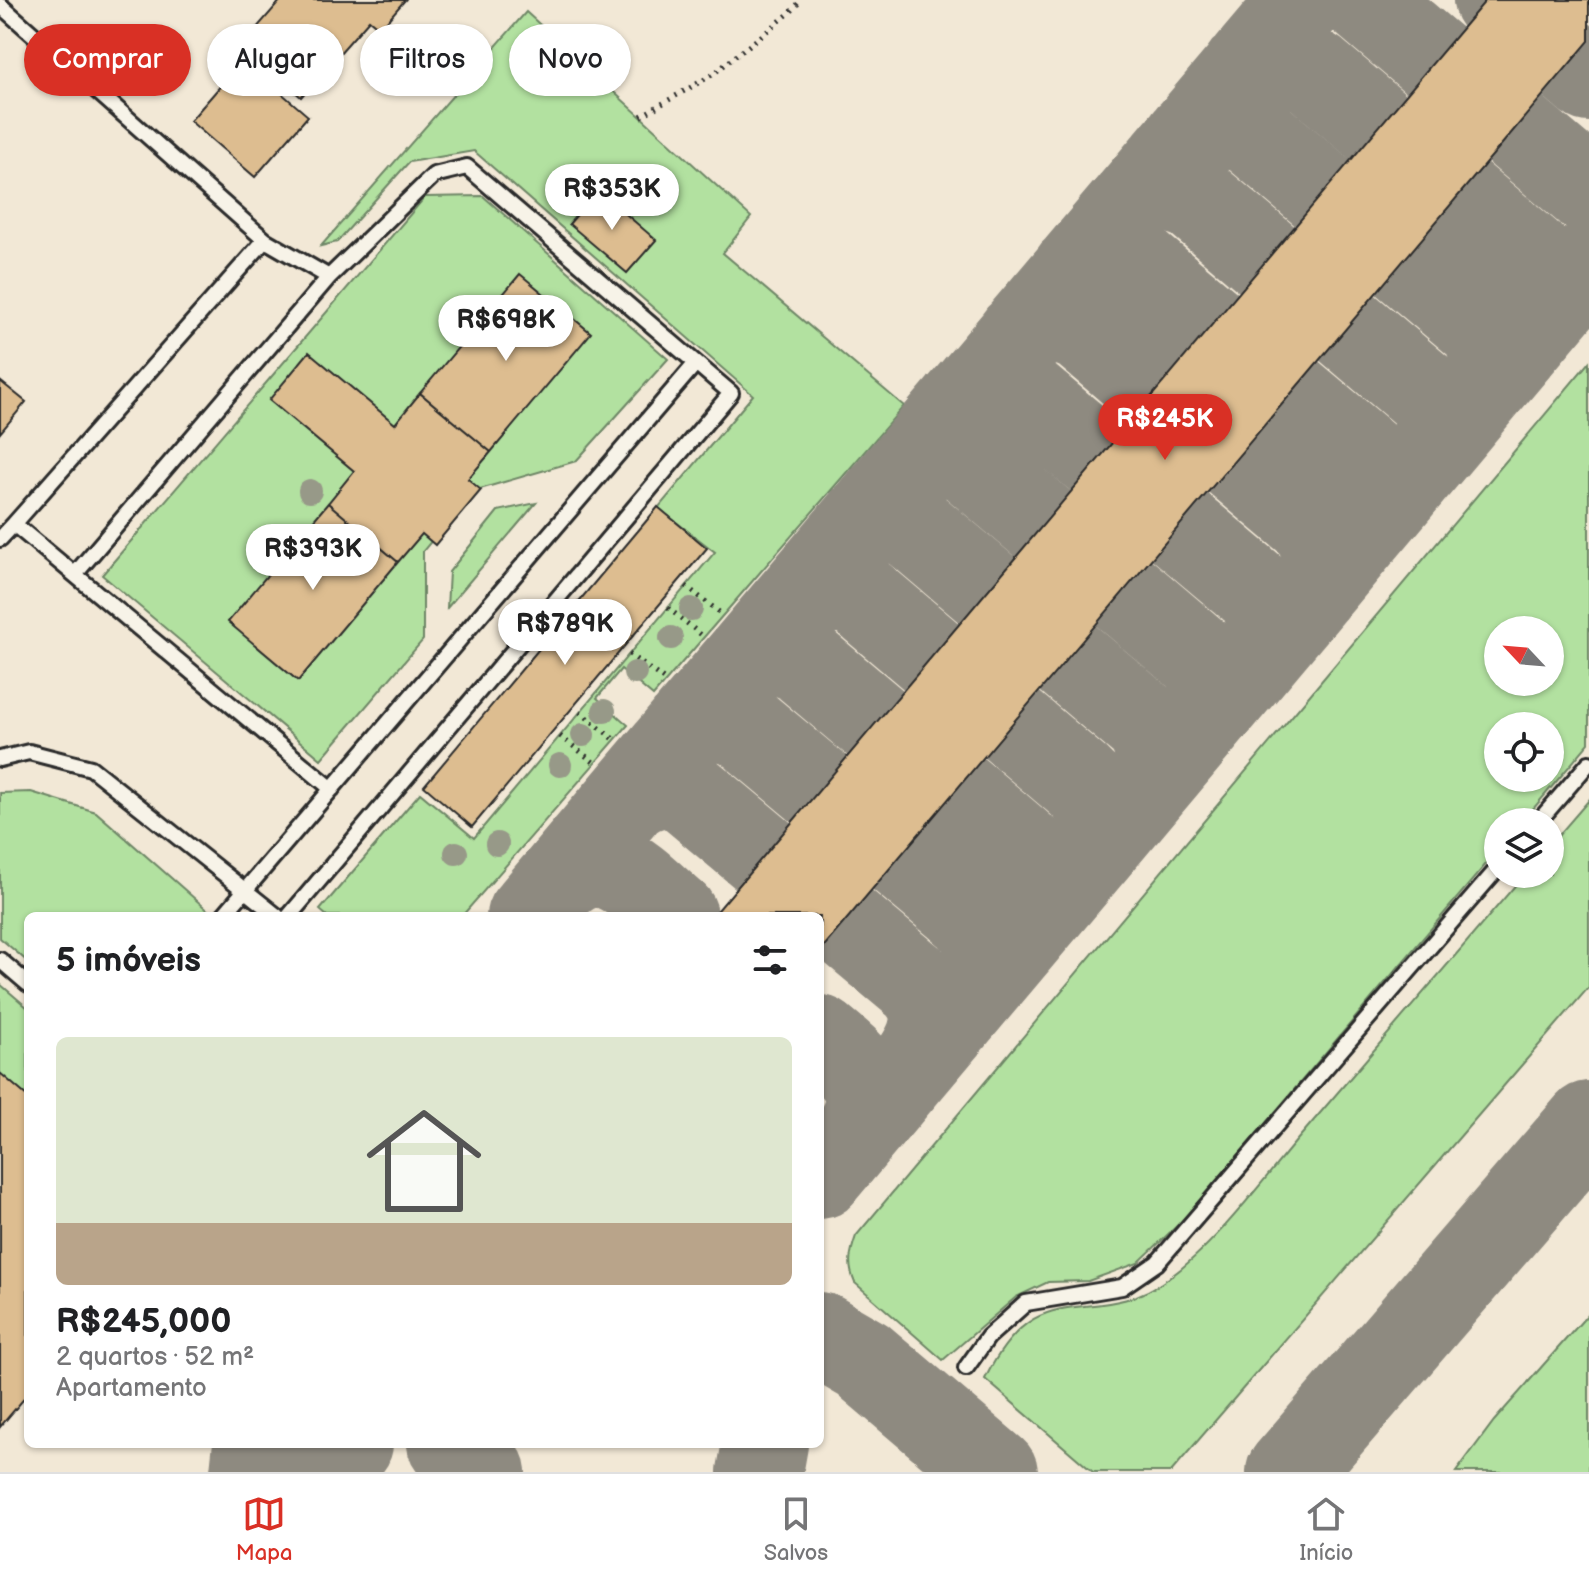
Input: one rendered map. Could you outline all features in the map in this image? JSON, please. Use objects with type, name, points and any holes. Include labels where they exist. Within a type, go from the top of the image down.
[{"type":"lane","points":[[0,5],[265,240],[329,277]]},
{"type":"lane","points":[[76,573],[329,277],[434,175],[467,167],[731,393],[292,912]]},
{"type":"lane","points":[[0,539],[265,240]]},
{"type":"lane","points":[[227,912],[696,363]]},
{"type":"lane","points":[[14,524],[332,789]]},
{"type":"lane","points":[[0,759],[29,752],[91,768],[272,912]]},
{"type":"lane","points":[[1550,808],[1589,763]]},
{"type":"lane","points":[[966,1368],[988,1337],[1026,1303],[1122,1287],[1157,1263],[1484,884]]},
{"type":"lane","points":[[0,960],[24,981]]},
{"type":"path","points":[[641,116],[712,75],[791,12],[801,0]]},
{"type":"path","points":[[686,586],[723,615]]},
{"type":"path","points":[[668,608],[704,637]]},
{"type":"path","points":[[629,654],[666,681]]},
{"type":"path","points":[[580,712],[615,740]]},
{"type":"path","points":[[560,736],[595,763]]},
{"type":"green space","points":[[526,12],[539,24],[515,24]]},
{"type":"green space","points":[[509,31],[509,96],[618,96],[751,217],[723,253],[904,406],[653,696],[621,669],[597,698],[628,725],[465,912],[320,910],[420,793],[474,838],[715,552],[658,508],[753,395],[474,151],[409,162],[337,242],[321,246],[452,96],[493,96],[493,50]]},
{"type":"green space","points":[[483,196],[668,359],[576,461],[473,491],[423,551],[423,640],[321,759],[102,575],[425,197]]},
{"type":"green space","points":[[1589,362],[1589,743],[1564,772],[1564,712],[1484,712],[1484,792],[1547,792],[1534,808],[1484,808],[1484,866],[1184,1219],[1138,1263],[1088,1281],[1048,1282],[1016,1297],[943,1360],[855,1283],[850,1259],[856,1236]]},
{"type":"green space","points":[[536,503],[447,608],[449,572],[498,511]]},
{"type":"green space","points":[[31,792],[96,812],[210,912],[24,912],[24,959],[0,938],[0,793]]},
{"type":"green space","points":[[1589,800],[1589,987],[1171,1472],[1093,1472],[985,1379],[1005,1345],[1026,1324],[1047,1313],[1116,1302],[1141,1294],[1169,1278],[1203,1249],[1513,888],[1564,888],[1564,829]]},
{"type":"green space","points":[[0,984],[24,1005],[24,1111],[0,1090]]},
{"type":"green space","points":[[1589,1313],[1589,1472],[1456,1472],[1494,1421]]},
{"type":"building","points":[[281,0],[405,0],[384,24],[374,24],[369,20],[360,24],[360,30],[344,48],[344,24],[260,24]]},
{"type":"building","points":[[1486,0],[1589,0],[1589,41],[824,946],[824,912],[716,912]]},
{"type":"building","points":[[212,96],[285,96],[308,116],[255,177],[190,121]]},
{"type":"building","points":[[598,190],[656,240],[627,273],[569,224]]},
{"type":"building","points":[[520,274],[591,333],[491,452],[420,393]]},
{"type":"building","points":[[309,352],[395,424],[420,393],[491,452],[468,479],[481,490],[435,545],[422,534],[398,562],[328,503],[354,471],[269,400]]},
{"type":"building","points":[[0,381],[26,402],[0,433]]},
{"type":"building","points":[[328,503],[398,562],[298,681],[228,622]]},
{"type":"building","points":[[658,507],[707,548],[472,827],[424,786]]},
{"type":"building","points":[[0,1073],[24,1094],[24,1399],[0,1427]]},
{"type":"taxiway","points":[[532,912],[1304,0]]},
{"type":"taxiway","points":[[1363,0],[1589,192]]},
{"type":"taxiway","points":[[1496,0],[1589,79]]},
{"type":"taxiway","points":[[1244,70],[1263,60],[1280,58],[1298,63],[1316,74],[1534,259],[1544,274],[1548,289],[1540,321]]},
{"type":"taxiway","points":[[1189,135],[1217,123],[1249,130],[1479,325],[1492,354],[1486,385]]},
{"type":"taxiway","points":[[1132,203],[1164,190],[1196,199],[1428,396],[1436,426],[1434,440],[1426,455]]},
{"type":"taxiway","points":[[1074,271],[1102,257],[1134,262],[1368,459],[1374,467],[1381,491],[1370,523]]},
{"type":"taxiway","points":[[824,1171],[1589,263]]},
{"type":"taxiway","points":[[1019,336],[1035,326],[1051,322],[1084,331],[1310,522],[1321,539],[1324,556],[1322,573],[1313,591]]},
{"type":"taxiway","points":[[962,404],[990,389],[1020,392],[1256,591],[1268,615],[1266,639],[1257,655]]},
{"type":"taxiway","points":[[910,466],[939,454],[970,462],[1197,655],[1209,670],[1213,686],[1202,720]]},
{"type":"taxiway","points":[[852,534],[866,524],[880,520],[912,526],[1144,723],[1153,737],[1157,753],[1156,769],[1149,784]]},
{"type":"taxiway","points":[[797,599],[828,586],[858,594],[1078,781],[1092,797],[1099,814],[1100,833],[1092,853]]},
{"type":"taxiway","points":[[741,666],[770,653],[786,654],[802,661],[1016,842],[1033,859],[1043,877],[1044,897],[1035,919]]},
{"type":"taxiway","points":[[687,729],[716,719],[744,726],[970,915],[983,933],[988,951],[986,969],[976,989]]},
{"type":"taxiway","points":[[629,798],[656,786],[685,790],[918,985],[930,1004],[932,1023],[931,1033],[916,1062]]},
{"type":"taxiway","points":[[557,883],[574,870],[590,865],[605,866],[634,880],[670,912]]},
{"type":"taxiway","points":[[824,1041],[855,1070],[867,1092],[863,1120],[853,1137]]},
{"type":"taxiway","points":[[1289,1472],[1589,1124]]},
{"type":"taxiway","points":[[824,1337],[863,1360],[995,1472]]},
{"type":"taxiway","points":[[253,1472],[256,1448]]},
{"type":"taxiway","points":[[326,1472],[347,1448]]},
{"type":"taxiway","points":[[455,1448],[483,1472]]},
{"type":"taxiway","points":[[760,1472],[764,1448]]}]
